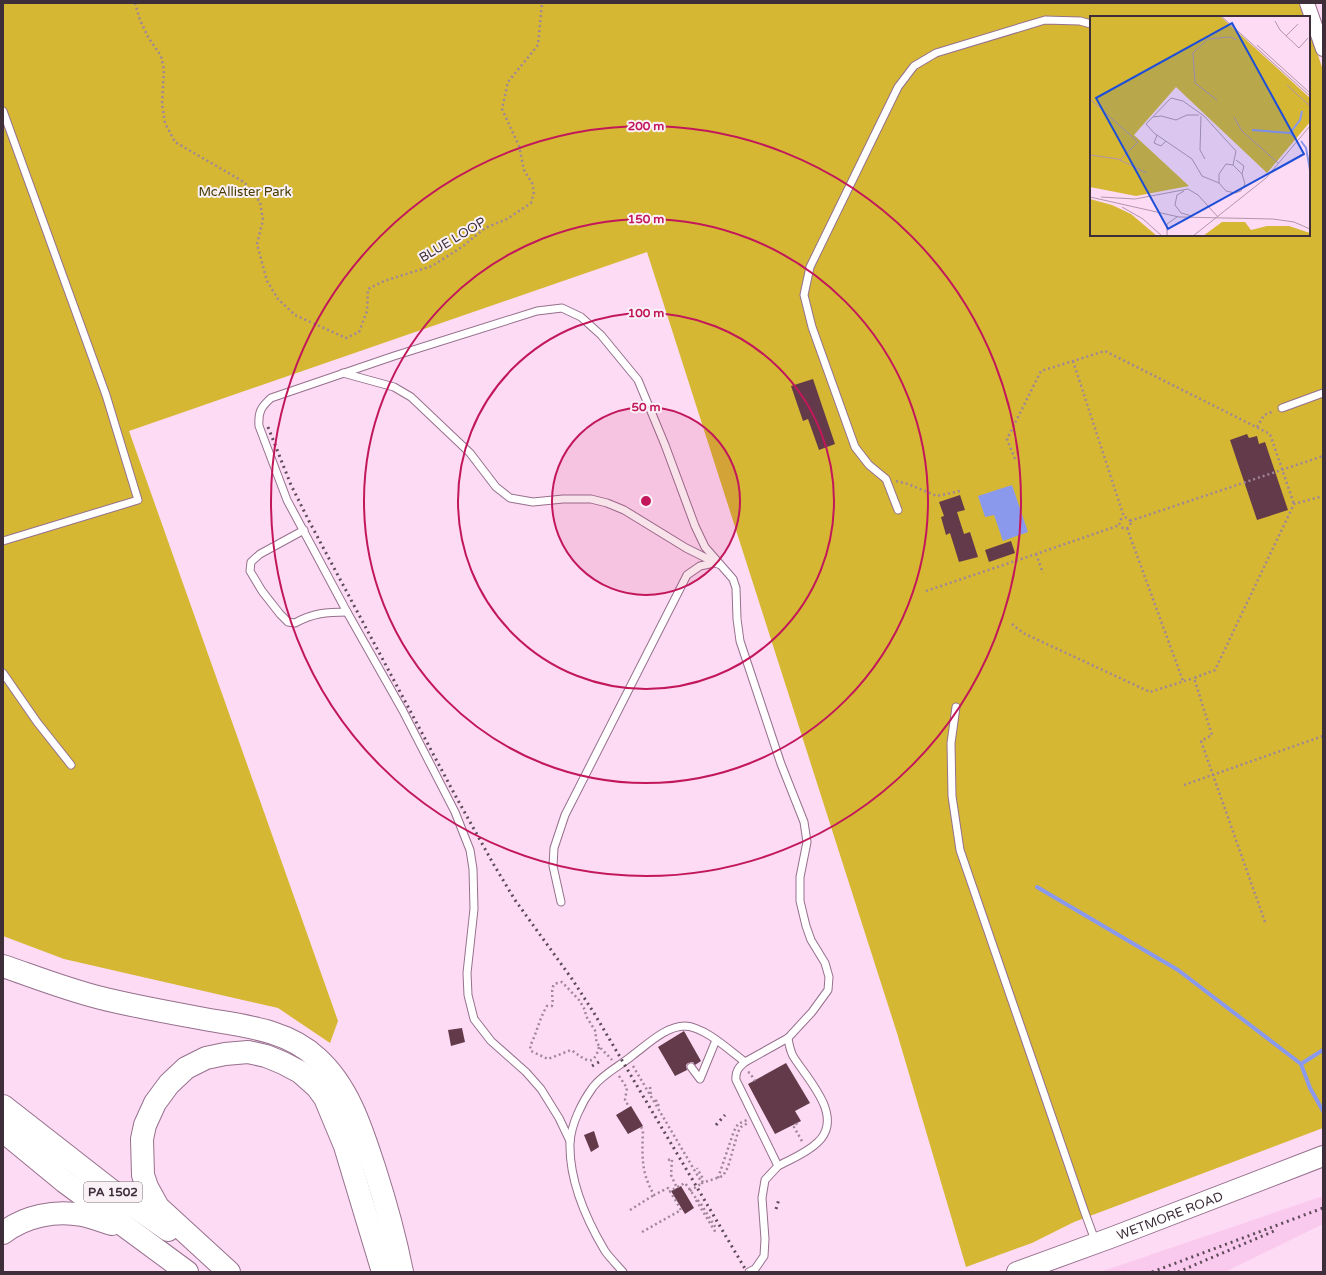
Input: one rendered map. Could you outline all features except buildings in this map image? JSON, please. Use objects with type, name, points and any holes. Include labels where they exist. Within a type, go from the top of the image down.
[{"type":"highway","points":[[3,966],[100,998],[261,1029],[292,1041],[316,1057],[341,1086],[354,1110],[366,1142],[394,1232],[402,1272]]},
{"type":"highway","points":[[229,1272],[158,1207],[147,1187],[143,1175],[142,1139],[145,1125],[155,1103],[169,1084],[186,1068],[206,1058],[225,1054],[248,1052],[266,1056],[300,1072],[317,1087],[325,1098],[345,1146],[383,1272]]},
{"type":"highway","name":"PA 1502","points":[[3,1106],[108,1188],[229,1272]]},
{"type":"highway","name":"PA 1502","points":[[3,1131],[65,1182],[187,1272]]},
{"type":"highway","points":[[3,1233],[20,1221],[38,1216],[58,1214],[82,1215],[127,1229]]},
{"type":"main road","name":"WETMORE ROAD","points":[[1017,1272],[1323,1156]]},
{"type":"street","points":[[1307,3],[1323,49]]},
{"type":"lane","points":[[898,510],[886,479],[869,465],[855,447],[812,327],[804,295],[810,267],[898,87],[914,66],[936,53],[1045,20],[1080,21],[1090,24]]},
{"type":"lane","points":[[3,111],[106,395],[138,500],[3,541]]},
{"type":"lane","points":[[570,1141],[559,1118],[541,1089],[526,1072],[491,1041],[474,1019],[468,995],[467,973],[474,909],[473,869],[470,850],[455,812],[406,717],[347,612],[287,500],[259,426],[258,417],[262,406],[271,398],[343,373],[537,311],[562,308],[581,317],[601,335],[638,380],[666,445],[695,526],[705,547],[733,579],[736,588],[737,619],[740,641],[781,764],[804,822],[807,842],[800,877],[800,901],[811,940],[825,963],[829,977],[828,990],[823,999],[788,1038],[745,1062],[737,1070],[735,1075],[736,1080],[778,1166]]},
{"type":"lane","points":[[343,373],[394,387],[411,397],[470,453],[496,487],[510,498],[533,502],[563,499],[592,499],[607,503],[624,510],[686,548],[722,566]]},
{"type":"lane","points":[[1282,408],[1323,393]]},
{"type":"lane","points":[[304,530],[260,554],[251,562],[250,571],[262,591],[288,622],[296,623],[304,618],[322,612],[347,612]]},
{"type":"lane","points":[[561,902],[553,860],[554,848],[565,815],[687,575],[700,566],[714,563]]},
{"type":"lane","points":[[3,673],[37,722],[71,765]]},
{"type":"lane","points":[[956,707],[951,743],[952,796],[960,850],[1096,1243]]},
{"type":"lane","points":[[623,1272],[606,1252],[593,1228],[576,1186],[571,1165],[570,1141],[574,1124],[583,1102],[594,1087],[607,1074],[673,1028],[686,1026],[697,1030],[716,1040],[745,1062]]},
{"type":"lane","points":[[668,1031],[673,1038]]},
{"type":"lane","points":[[749,1272],[755,1269],[764,1256],[765,1239],[762,1198],[765,1180],[778,1166],[807,1150],[818,1142],[823,1135],[826,1126],[827,1116],[823,1102],[792,1054],[788,1038]]},
{"type":"lane","points":[[691,1068],[700,1079],[716,1040]]},
{"type":"path","name":"BLUE LOOP","points":[[135,3],[140,20],[148,38],[161,56],[164,70],[162,104],[166,123],[175,142],[244,182],[260,202],[262,220],[257,244],[267,281],[278,299],[295,314],[346,338],[359,332],[367,311],[368,289],[384,281],[432,266],[462,247],[485,228],[507,219],[531,203],[534,192],[532,183],[524,170],[520,146],[502,109],[508,82],[538,45],[542,3]]},
{"type":"path","points":[[1012,624],[1023,633],[1150,692],[1215,670],[1294,504],[1270,434],[1105,351],[1041,371],[1007,439],[1015,459]]},
{"type":"path","points":[[1073,361],[1124,517],[1128,518],[1130,521]]},
{"type":"path","points":[[1257,427],[1264,415],[1282,408]]},
{"type":"path","points":[[1130,521],[1323,456]]},
{"type":"path","points":[[886,479],[908,484],[937,496],[960,491]]},
{"type":"path","points":[[1294,504],[1323,496]]},
{"type":"path","points":[[926,591],[1120,524],[1124,517]]},
{"type":"path","points":[[1127,528],[1130,526],[1130,521]]},
{"type":"path","points":[[1120,524],[1122,527],[1127,528]]},
{"type":"path","points":[[1127,528],[1183,682]]},
{"type":"path","points":[[1036,554],[1043,573]]},
{"type":"path","points":[[1194,678],[1212,735],[1202,741],[1265,922]]},
{"type":"path","points":[[1184,785],[1323,736]]},
{"type":"path","points":[[599,1047],[594,1058],[588,1060],[582,1058],[571,1050],[548,1059],[531,1050],[530,1046],[536,1036],[542,1014],[547,1006],[552,1006],[553,1002],[551,995],[554,984],[562,982],[580,1000],[586,1016],[596,1032],[595,1038],[599,1047],[606,1053],[627,1088],[625,1100],[629,1107]]},
{"type":"path","points":[[629,1058],[702,1183]]},
{"type":"path","points":[[650,1087],[651,1095]]},
{"type":"path","points":[[657,1100],[659,1106],[658,1108]]},
{"type":"path","points":[[718,1178],[734,1131],[738,1124],[747,1119]]},
{"type":"path","points":[[690,1191],[702,1183],[722,1176],[728,1167],[738,1132],[741,1127],[749,1123]]},
{"type":"path","points":[[796,1123],[797,1125],[794,1127],[807,1150]]},
{"type":"path","points":[[641,1127],[643,1130],[644,1173],[654,1195]]},
{"type":"path","points":[[668,1160],[672,1159],[671,1175],[677,1188]]},
{"type":"path","points":[[667,1166],[672,1166]]},
{"type":"path","points":[[697,1168],[703,1179],[702,1183]]},
{"type":"path","points":[[722,1176],[726,1178]]},
{"type":"path","points":[[670,1191],[685,1183],[716,1234]]},
{"type":"path","points":[[630,1210],[668,1188],[681,1210],[642,1232]]},
{"type":"path","points":[[694,1197],[701,1204],[716,1228]]},
{"type":"shaded area","points":[[1323,1196],[1323,1224],[1225,1272],[1100,1272]]},
{"type":"green space","name":"McAllister Park","points":[[3,3],[1300,3],[1305,16],[1090,16],[1090,236],[1310,236],[1310,32],[1323,70],[1323,1128],[1074,1222],[1032,1243],[966,1267],[897,1033],[647,252],[129,431],[338,1021],[330,1043],[278,1008],[64,959],[3,936]]},
{"type":"water","points":[[1012,485],[1028,532],[1003,541],[994,515],[985,517],[978,496]]},
{"type":"waterway","points":[[1037,887],[1178,970],[1301,1064],[1310,1088],[1323,1111]]},
{"type":"waterway","points":[[1301,1064],[1323,1050]]},
{"type":"railway","points":[[268,427],[291,485],[309,521],[494,865],[515,900],[572,979],[594,1013],[747,1272]]},
{"type":"railway","points":[[592,1066],[599,1062]]},
{"type":"railway","points":[[716,1125],[725,1115]]},
{"type":"railway","points":[[776,1209],[779,1199]]},
{"type":"railway","points":[[1152,1272],[1323,1208]]},
{"type":"railway","points":[[1178,1272],[1274,1231]]}]
